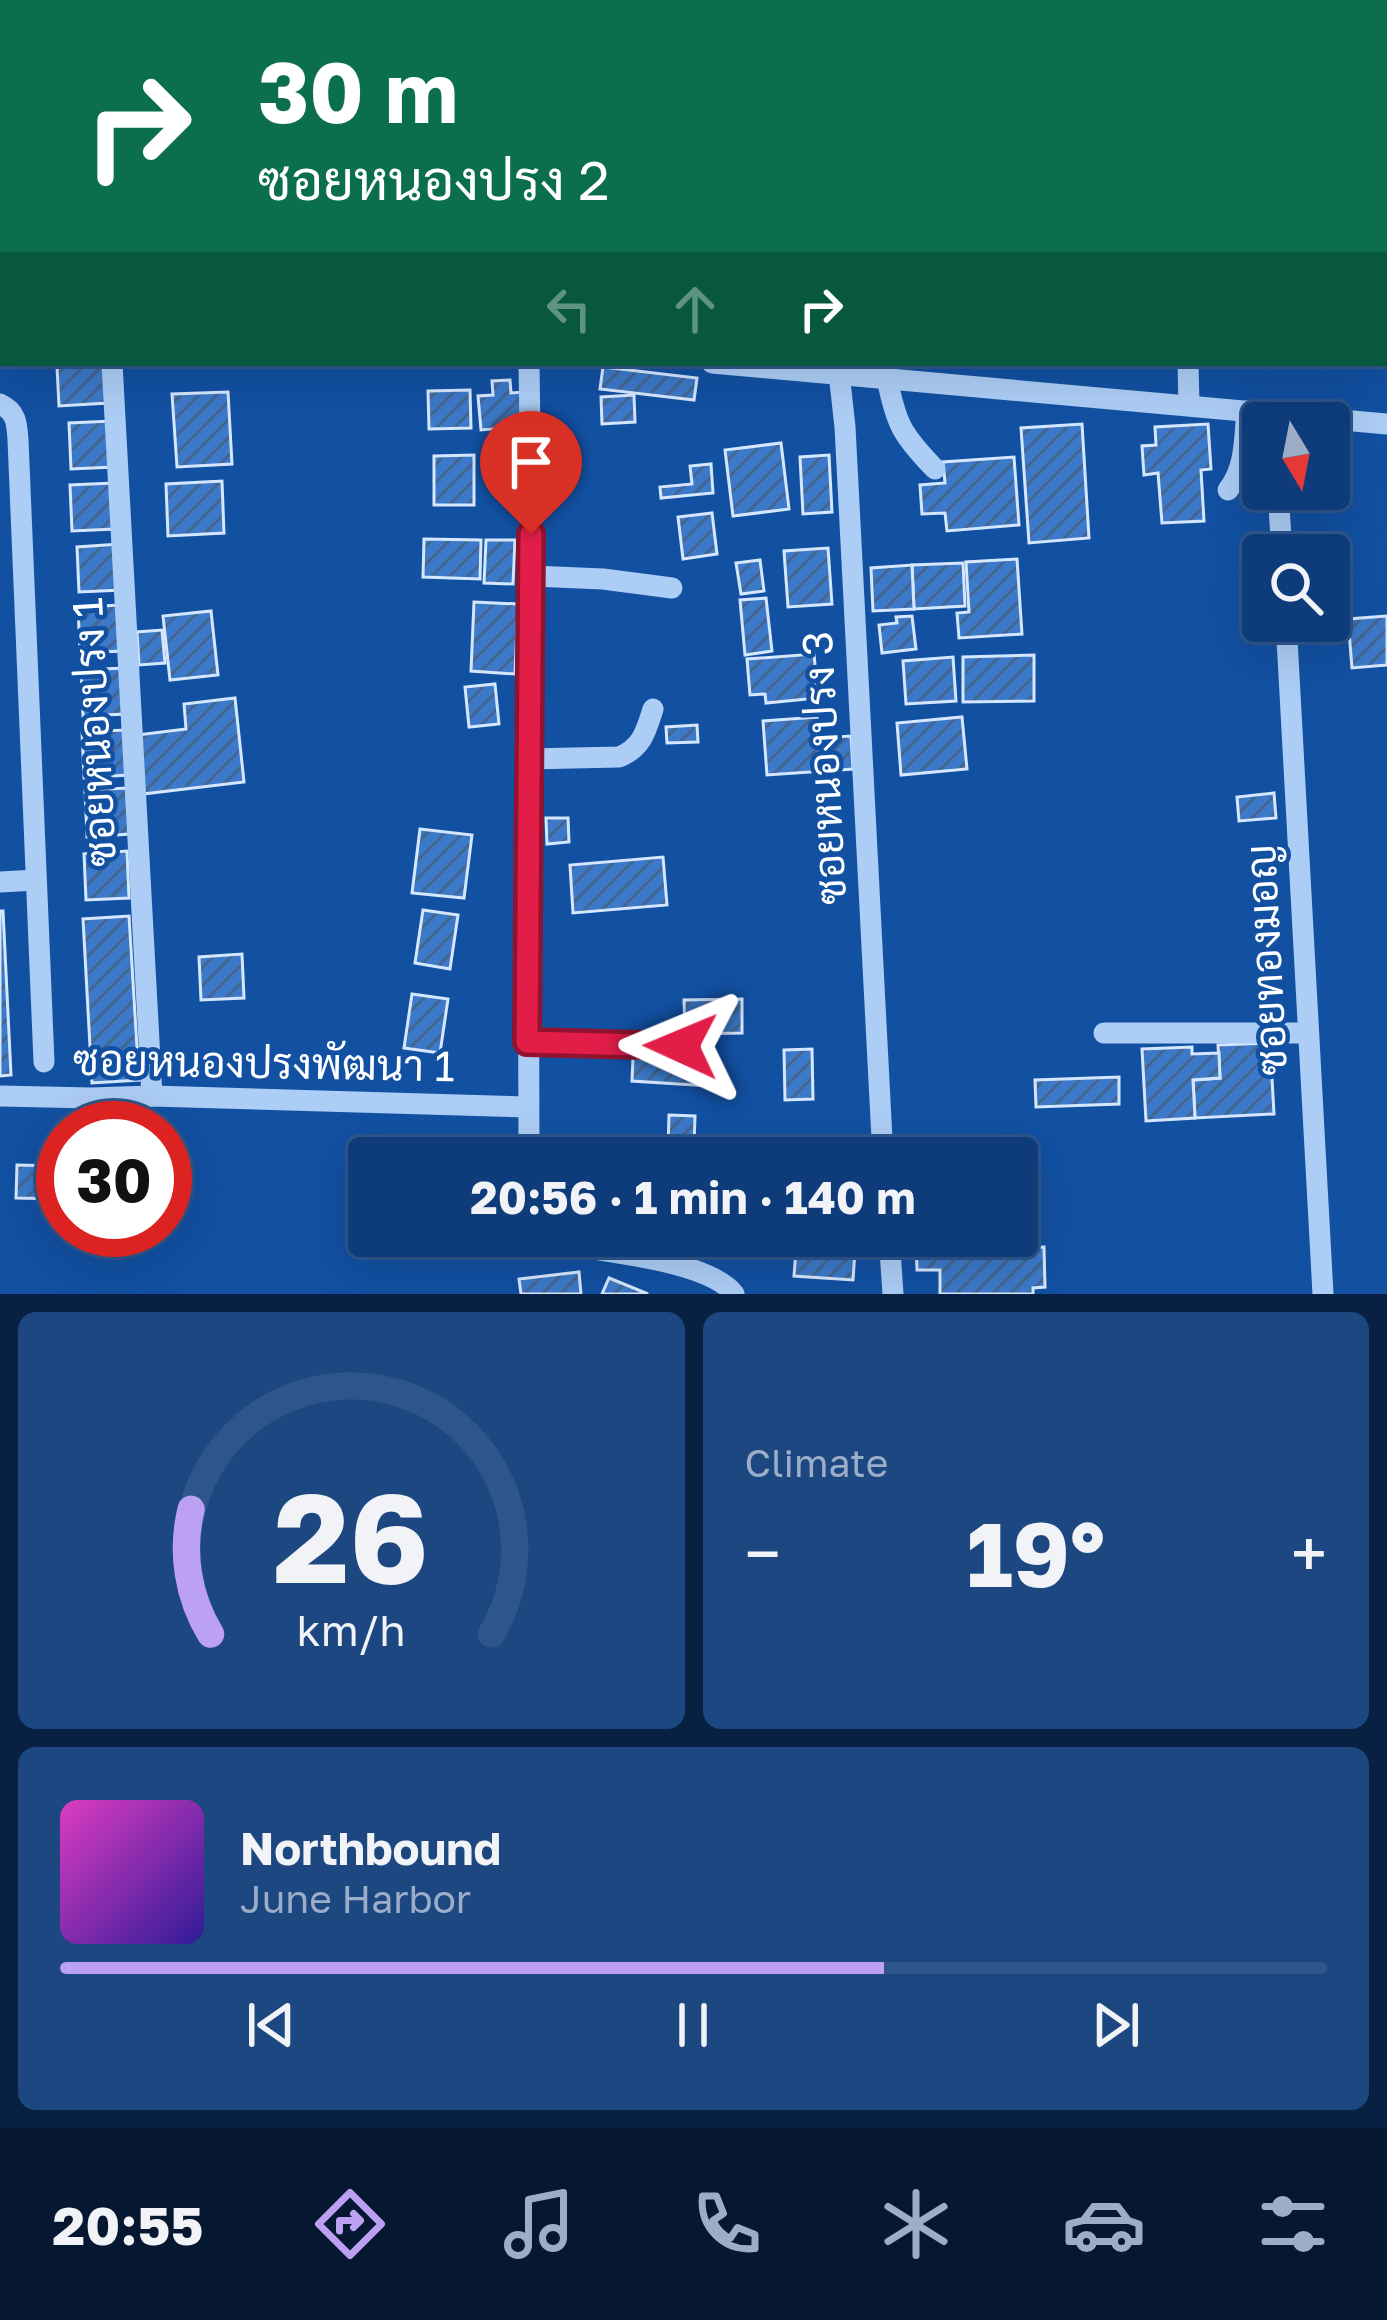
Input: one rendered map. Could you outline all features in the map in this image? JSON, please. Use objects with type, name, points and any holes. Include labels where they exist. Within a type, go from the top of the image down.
[{"type":"street","name":"ซอยหนองปรง 1","points":[[112,366],[152,1096]]},
{"type":"street","points":[[528,1137],[529,366]]},
{"type":"street","points":[[747,366],[886,378],[919,372],[1242,411]]},
{"type":"street","points":[[1188,366],[1189,405]]},
{"type":"street","name":"ซอยหนองปรง 3","points":[[839,374],[882,1137]]},
{"type":"street","points":[[886,378],[902,434],[935,469]]},
{"type":"street","points":[[0,404],[9,407],[16,419],[18,440],[44,1062]]},
{"type":"street","points":[[1350,422],[1387,424]]},
{"type":"street","points":[[1228,490],[1242,465]]},
{"type":"street","points":[[532,576],[672,588]]},
{"type":"street","name":"ซอยทองมอญ","points":[[1287,642],[1323,1294]]},
{"type":"street","points":[[528,759],[619,757],[632,752],[642,742],[653,709]]},
{"type":"street","points":[[0,882],[36,880]]},
{"type":"street","points":[[1104,1033],[1307,1033]]},
{"type":"street","points":[[527,1042],[681,1046]]},
{"type":"street","name":"ซอยหนองปรงพัฒนา 1","points":[[0,1096],[527,1107]]},
{"type":"street","points":[[637,1257],[711,1275],[734,1294]]},
{"type":"street","points":[[890,1257],[893,1294]]},
{"type":"building","points":[[106,366],[108,403],[59,406],[57,367]]},
{"type":"building","points":[[603,367],[697,378],[694,400],[600,389]]},
{"type":"building","points":[[510,380],[511,393],[524,392],[528,439],[506,441],[504,428],[481,430],[478,396],[493,395],[492,381]]},
{"type":"building","points":[[470,390],[471,428],[429,429],[428,391]]},
{"type":"building","points":[[228,392],[232,464],[177,467],[172,394]]},
{"type":"building","points":[[634,395],[635,422],[602,424],[601,397]]},
{"type":"building","points":[[112,421],[114,467],[71,469],[69,423]]},
{"type":"building","points":[[1082,424],[1089,538],[1029,543],[1021,428]]},
{"type":"building","points":[[1208,424],[1211,469],[1201,470],[1204,521],[1162,523],[1158,473],[1144,475],[1142,446],[1156,445],[1155,427]]},
{"type":"building","points":[[781,443],[789,509],[733,516],[725,450]]},
{"type":"building","points":[[474,455],[474,505],[434,505],[434,456]]},
{"type":"building","points":[[829,455],[832,512],[803,514],[800,457]]},
{"type":"building","points":[[1014,457],[1019,525],[947,531],[945,513],[922,514],[920,485],[945,483],[943,462]]},
{"type":"building","points":[[711,464],[713,493],[661,498],[660,487],[692,484],[690,466]]},
{"type":"building","points":[[222,481],[224,533],[168,536],[166,484]]},
{"type":"building","points":[[113,483],[115,529],[72,531],[70,485]]},
{"type":"building","points":[[712,513],[717,554],[683,559],[678,517]]},
{"type":"building","points":[[424,539],[481,540],[480,579],[423,577]]},
{"type":"building","points":[[486,540],[515,540],[513,584],[484,583]]},
{"type":"building","points":[[119,544],[122,590],[79,592],[77,547]]},
{"type":"building","points":[[828,548],[832,604],[788,607],[784,551]]},
{"type":"building","points":[[1017,559],[1022,634],[959,638],[957,613],[969,612],[966,562]]},
{"type":"building","points":[[760,560],[764,591],[741,594],[736,563]]},
{"type":"building","points":[[963,563],[965,606],[914,609],[912,565]]},
{"type":"building","points":[[912,565],[914,609],[873,611],[871,568]]},
{"type":"building","points":[[766,598],[772,651],[745,655],[740,600]]},
{"type":"building","points":[[474,602],[518,604],[515,674],[471,671]]},
{"type":"building","points":[[121,605],[123,651],[80,653],[78,607]]},
{"type":"building","points":[[211,611],[218,675],[170,680],[163,616]]},
{"type":"building","points":[[912,616],[916,649],[882,653],[879,625]]},
{"type":"building","points":[[1387,616],[1387,665],[1352,668],[1350,619]]},
{"type":"building","points":[[162,630],[165,663],[139,665],[137,632]]},
{"type":"building","points":[[814,654],[818,698],[766,703],[765,694],[750,695],[747,659]]},
{"type":"building","points":[[1034,655],[1034,701],[963,702],[963,657]]},
{"type":"building","points":[[953,657],[956,701],[906,704],[903,661]]},
{"type":"building","points":[[124,668],[126,714],[83,716],[81,670]]},
{"type":"building","points":[[495,684],[499,724],[469,727],[465,687]]},
{"type":"building","points":[[235,698],[244,782],[143,794],[137,735],[186,729],[184,704]]},
{"type":"building","points":[[817,717],[819,738],[851,736],[853,769],[767,775],[763,721]]},
{"type":"building","points":[[962,717],[967,769],[901,775],[897,723]]},
{"type":"building","points":[[697,725],[698,742],[667,743],[666,727]]},
{"type":"building","points":[[125,730],[127,775],[84,778],[82,732]]},
{"type":"building","points":[[128,788],[130,834],[87,837],[85,790]]},
{"type":"building","points":[[1274,793],[1276,818],[1239,821],[1237,797]]},
{"type":"building","points":[[546,818],[568,818],[569,842],[547,844]]},
{"type":"building","points":[[420,829],[472,835],[464,898],[412,893]]},
{"type":"building","points":[[127,851],[129,898],[86,900],[84,854]]},
{"type":"building","points":[[663,857],[667,905],[573,913],[570,865]]},
{"type":"building","points":[[423,910],[458,915],[450,969],[415,963]]},
{"type":"building","points":[[0,911],[11,1075],[0,1076]]},
{"type":"building","points":[[129,916],[139,1080],[92,1083],[83,919]]},
{"type":"building","points":[[242,954],[244,998],[201,1000],[199,957]]},
{"type":"building","points":[[412,994],[448,999],[440,1053],[404,1048]]},
{"type":"building","points":[[742,999],[742,1033],[685,1034],[684,1000]]},
{"type":"building","points":[[1270,1043],[1274,1114],[1195,1118],[1193,1080],[1220,1078],[1218,1045]]},
{"type":"building","points":[[1192,1047],[1192,1054],[1219,1053],[1220,1078],[1193,1080],[1195,1118],[1146,1121],[1142,1049]]},
{"type":"building","points":[[812,1049],[813,1099],[785,1100],[784,1050]]},
{"type":"building","points":[[633,1057],[711,1062],[709,1086],[632,1081]]},
{"type":"building","points":[[1119,1077],[1119,1104],[1036,1107],[1035,1080]]},
{"type":"building","points":[[669,1115],[695,1116],[694,1137],[668,1137]]},
{"type":"building","points":[[17,1165],[36,1165],[36,1198],[16,1198]]},
{"type":"building","points":[[1038,1247],[1044,1247],[1045,1287],[1033,1288],[1033,1294],[940,1294],[940,1270],[917,1270],[917,1257],[1038,1257]]},
{"type":"building","points":[[795,1257],[855,1257],[853,1280],[794,1276]]},
{"type":"building","points":[[579,1272],[581,1294],[521,1294],[519,1279]]},
{"type":"building","points":[[609,1278],[648,1294],[602,1294]]},
{"type":"route","points":[[531,534],[527,1042],[681,1046]]}]
